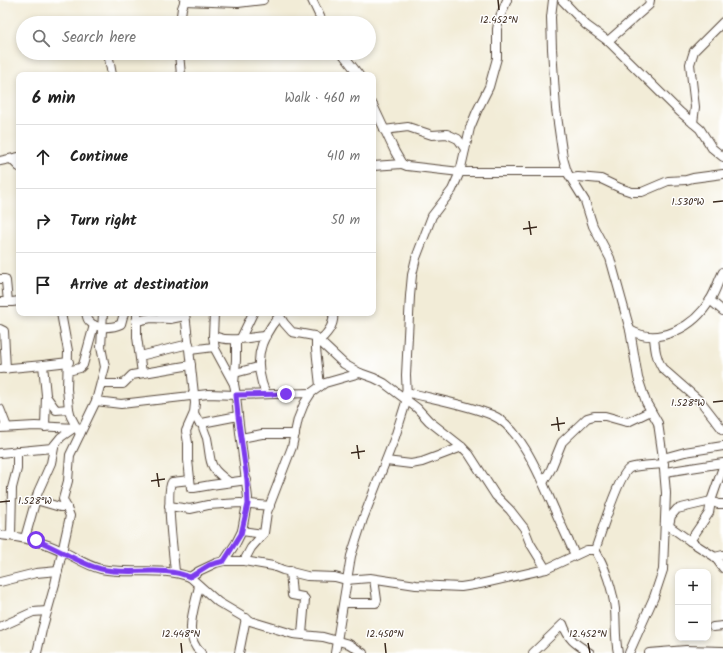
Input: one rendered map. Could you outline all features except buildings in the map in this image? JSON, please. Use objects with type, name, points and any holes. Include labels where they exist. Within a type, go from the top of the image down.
[{"type":"street","points":[[181,16],[184,1],[238,4],[263,0]]},
{"type":"street","points":[[312,0],[320,16]]},
{"type":"street","points":[[335,653],[344,603],[346,580],[353,548],[386,461],[406,396],[410,296],[412,275],[416,258],[432,216],[452,190],[460,172],[472,122],[488,87],[497,58],[497,29],[499,19],[507,0]]},
{"type":"street","points":[[553,0],[551,23],[556,109],[562,153],[570,175],[585,201],[593,226],[610,258],[630,330],[638,378],[646,402],[658,423],[664,465],[667,524],[663,570],[660,582],[629,653]]},
{"type":"street","points":[[562,0],[586,25],[608,41],[680,112],[694,123],[700,129],[712,148],[723,157]]},
{"type":"street","points":[[608,41],[648,5],[650,0]]},
{"type":"street","points":[[694,123],[696,107],[690,64],[694,51],[723,22]]},
{"type":"street","points":[[109,60],[111,72]]},
{"type":"street","points":[[180,60],[181,72]]},
{"type":"street","points":[[347,60],[357,72]]},
{"type":"street","points":[[376,112],[402,164]]},
{"type":"street","points":[[384,130],[408,128],[432,135],[447,134],[458,140],[465,149]]},
{"type":"street","points":[[0,161],[15,158]]},
{"type":"street","points":[[376,166],[402,164],[407,166],[460,172],[570,175],[600,179],[632,192],[642,192],[668,182],[723,174]]},
{"type":"street","points":[[630,330],[639,335],[661,337],[672,333],[690,322],[702,313],[723,272]]},
{"type":"street","points":[[0,279],[6,281],[4,302],[16,301]]},
{"type":"street","points":[[710,300],[723,311]]},
{"type":"street","points":[[62,316],[69,362],[67,389],[69,409],[77,430]]},
{"type":"street","points":[[87,316],[88,320],[98,326],[120,325],[123,321],[124,316]]},
{"type":"street","points":[[68,371],[80,368],[83,365],[102,316]]},
{"type":"street","points":[[142,373],[136,317],[170,319],[181,316]]},
{"type":"street","points":[[185,316],[195,396],[194,413],[186,431],[192,489],[247,480]]},
{"type":"street","points":[[214,316],[214,347],[216,354],[224,364],[234,384],[236,395],[247,480],[248,504],[242,531],[224,561]]},
{"type":"street","points":[[234,384],[238,339],[251,316]]},
{"type":"street","points":[[266,394],[260,380],[258,366],[261,350],[266,336],[278,316]]},
{"type":"street","points":[[280,316],[292,332],[308,334],[318,339],[344,364],[360,373],[379,380],[406,396],[429,422],[462,447],[469,454],[496,496],[510,510],[524,528],[530,543],[546,568]]},
{"type":"street","points":[[318,339],[326,335],[333,322],[334,316]]},
{"type":"street","points":[[37,653],[58,571],[70,516],[63,498],[68,481],[69,458],[77,430],[96,400],[105,366],[98,326]]},
{"type":"street","points":[[0,329],[4,332],[3,369],[69,362]]},
{"type":"street","points":[[213,336],[225,339],[266,336]]},
{"type":"street","points":[[654,337],[655,351],[662,368],[702,403],[723,430]]},
{"type":"street","points":[[318,339],[316,354],[320,386]]},
{"type":"street","points":[[140,356],[190,347],[214,347]]},
{"type":"street","points":[[43,365],[46,396],[45,427]]},
{"type":"street","points":[[101,384],[123,384],[132,375],[191,365]]},
{"type":"street","points":[[236,373],[258,366]]},
{"type":"street","points":[[244,561],[251,548],[263,534],[266,515],[292,447],[298,419],[304,404],[311,393],[327,382],[360,373]]},
{"type":"street","points":[[96,400],[121,404],[223,393],[236,395],[311,393]]},
{"type":"street","points":[[46,396],[56,410],[69,409]]},
{"type":"street","points":[[406,396],[468,408],[493,415],[513,430],[543,483],[575,555]]},
{"type":"street","points":[[0,409],[4,428],[45,427],[77,430]]},
{"type":"street","points":[[543,483],[551,469],[562,442],[588,418],[594,416],[605,416],[628,422],[651,411]]},
{"type":"street","points":[[194,413],[199,423],[238,416]]},
{"type":"street","points":[[202,423],[204,433],[207,437],[211,465],[220,475],[230,482]]},
{"type":"street","points":[[25,538],[38,492],[50,463],[54,448],[61,437],[77,430]]},
{"type":"street","points":[[241,438],[262,434],[295,434]]},
{"type":"street","points":[[664,465],[685,452],[723,446]]},
{"type":"street","points":[[386,461],[411,464],[422,462],[462,447]]},
{"type":"street","points":[[0,453],[54,448]]},
{"type":"street","points":[[10,536],[12,488],[17,469],[17,451]]},
{"type":"street","points":[[618,653],[612,592],[595,550],[617,489],[627,470],[635,467],[723,463]]},
{"type":"street","points":[[690,541],[709,513],[711,502],[723,467]]},
{"type":"street","points":[[175,572],[169,489],[170,483],[190,480]]},
{"type":"street","points":[[36,500],[60,507],[67,507]]},
{"type":"street","points":[[667,524],[677,509],[711,502],[723,504]]},
{"type":"street","points":[[170,506],[186,509],[223,504],[270,506]]},
{"type":"street","points":[[667,524],[690,541],[719,556],[723,568]]},
{"type":"street","points":[[242,531],[263,534]]},
{"type":"street","points":[[0,535],[25,538],[46,544],[86,564],[101,569],[175,572],[190,577],[218,602],[246,618],[283,631],[323,637],[353,646],[363,653]]},
{"type":"street","points":[[190,577],[209,565],[224,561],[244,561],[273,566],[307,576],[335,577],[346,580],[374,579],[416,585],[461,587],[480,584],[546,568],[587,550],[595,550]]},
{"type":"street","points":[[0,582],[36,573],[58,571]]},
{"type":"street","points":[[290,571],[292,595],[303,596],[305,599],[302,634]]},
{"type":"street","points":[[344,603],[375,604],[377,602],[374,579]]},
{"type":"street","points":[[199,586],[193,610],[190,634],[194,644],[201,653]]},
{"type":"street","points":[[0,627],[33,612],[47,611]]},
{"type":"street","points":[[239,653],[246,618]]},
{"type":"street","points":[[533,653],[563,624],[572,642],[589,653]]},
{"type":"street","points":[[713,627],[723,626]]},
{"type":"street","points":[[649,653],[723,651]]},
{"type":"route","points":[[36,540],[62,551],[86,564],[101,569],[175,572],[190,577],[209,565],[224,561],[241,534],[248,504],[247,480],[239,429],[236,395],[286,394]]}]
